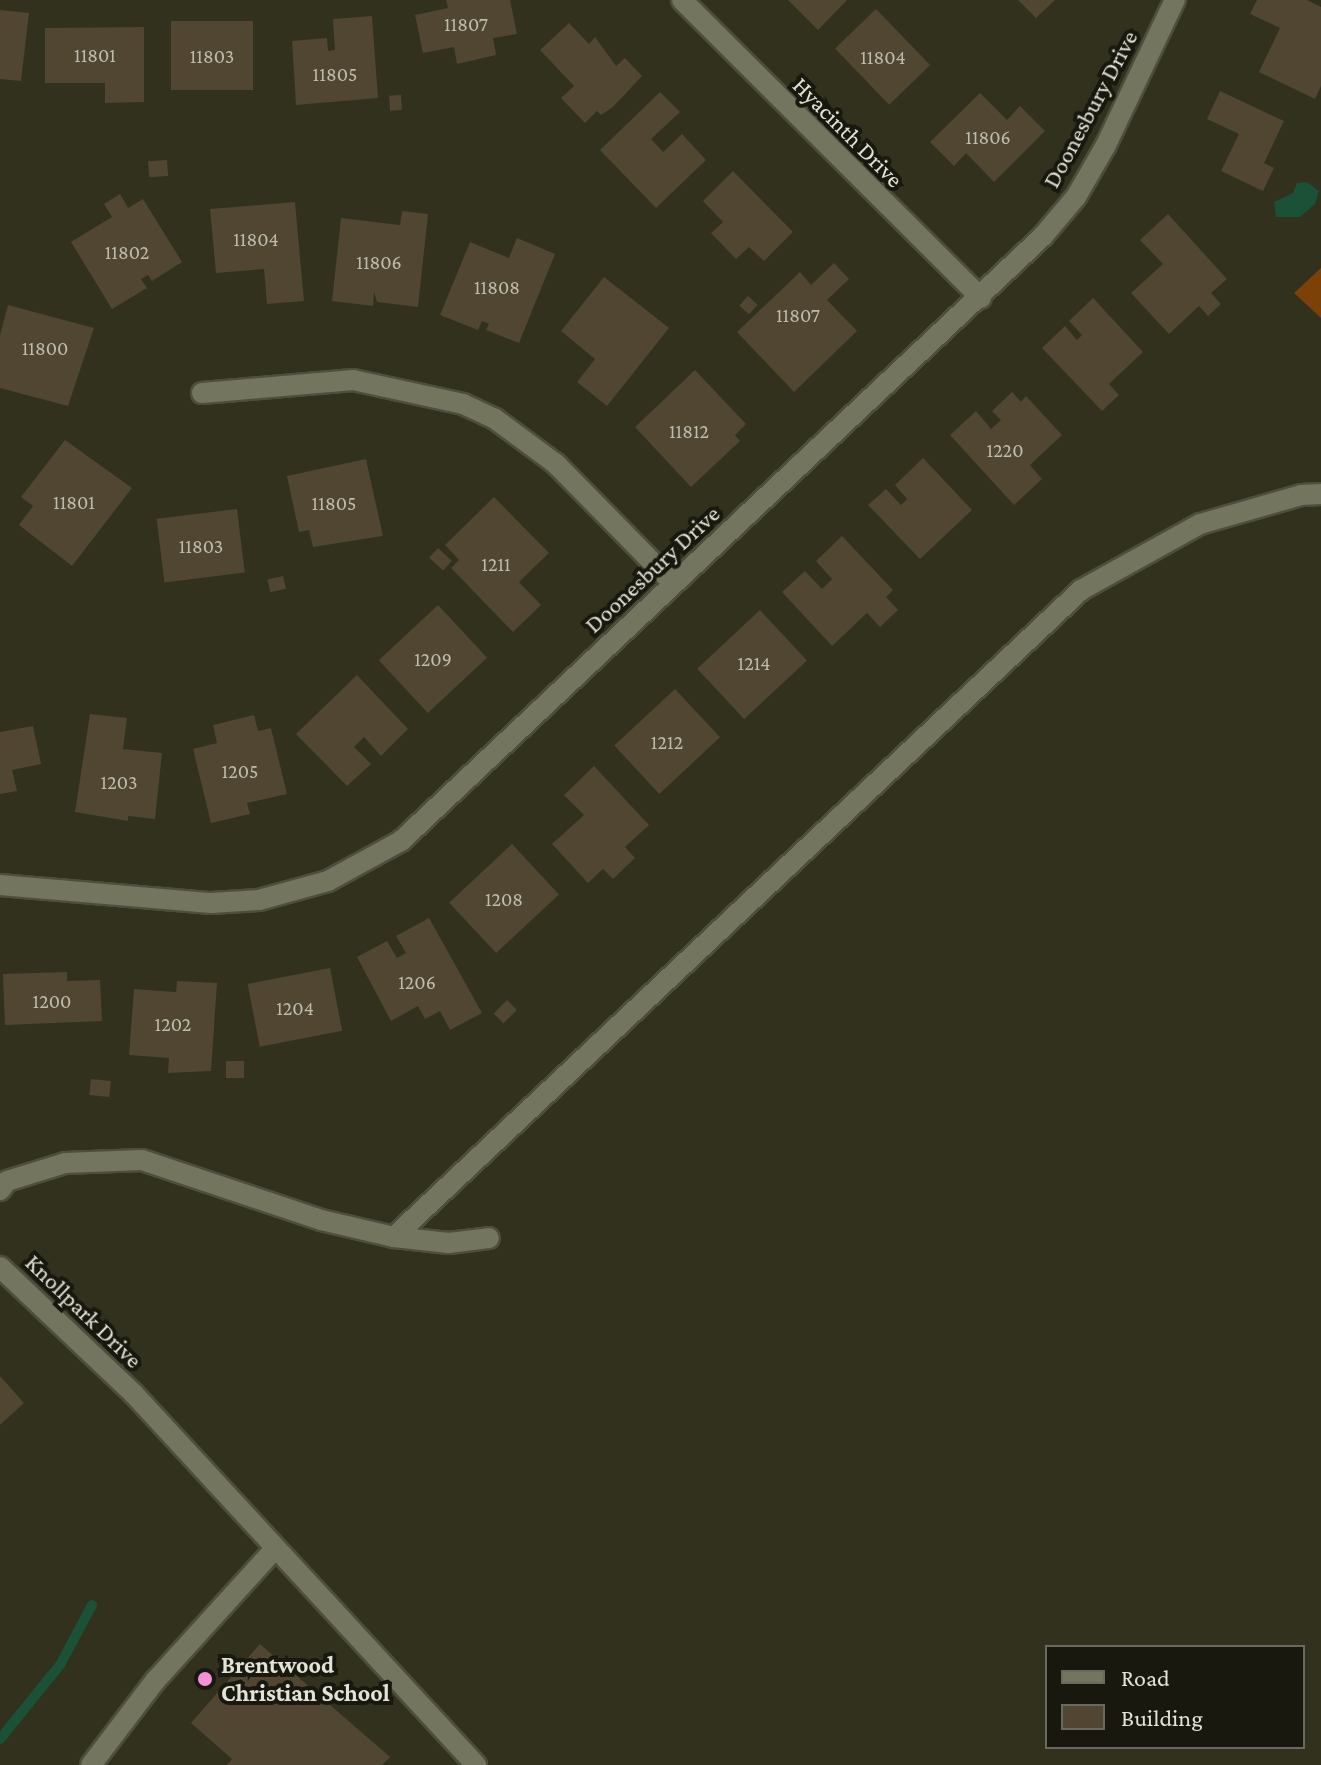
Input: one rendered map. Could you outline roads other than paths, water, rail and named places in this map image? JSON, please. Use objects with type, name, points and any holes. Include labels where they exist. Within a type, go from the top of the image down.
[{"type":"street","name":"Hyacinth Drive","points":[[682,0],[981,298]]},
{"type":"street","name":"Doonesbury Drive","points":[[0,885],[211,903],[282,896],[328,881],[401,841],[673,583],[981,298],[1076,197],[1175,0]]},
{"type":"street","points":[[202,393],[353,380],[463,404],[495,419],[556,464],[673,583]]},
{"type":"street","points":[[394,1237],[1081,590],[1200,524],[1301,495],[1321,494]]},
{"type":"street","points":[[0,1190],[7,1181],[65,1163],[142,1160],[321,1220],[394,1237],[449,1243],[489,1238]]},
{"type":"street","name":"Knollpark Drive","points":[[0,1267],[133,1393],[273,1551],[476,1765]]},
{"type":"street","points":[[91,1765],[155,1681],[273,1551]]},
{"type":"waterway","points":[[0,1739],[60,1665],[92,1605]]},
{"type":"place","name":"Brentwood Christian School","points":[[205,1679]]}]
